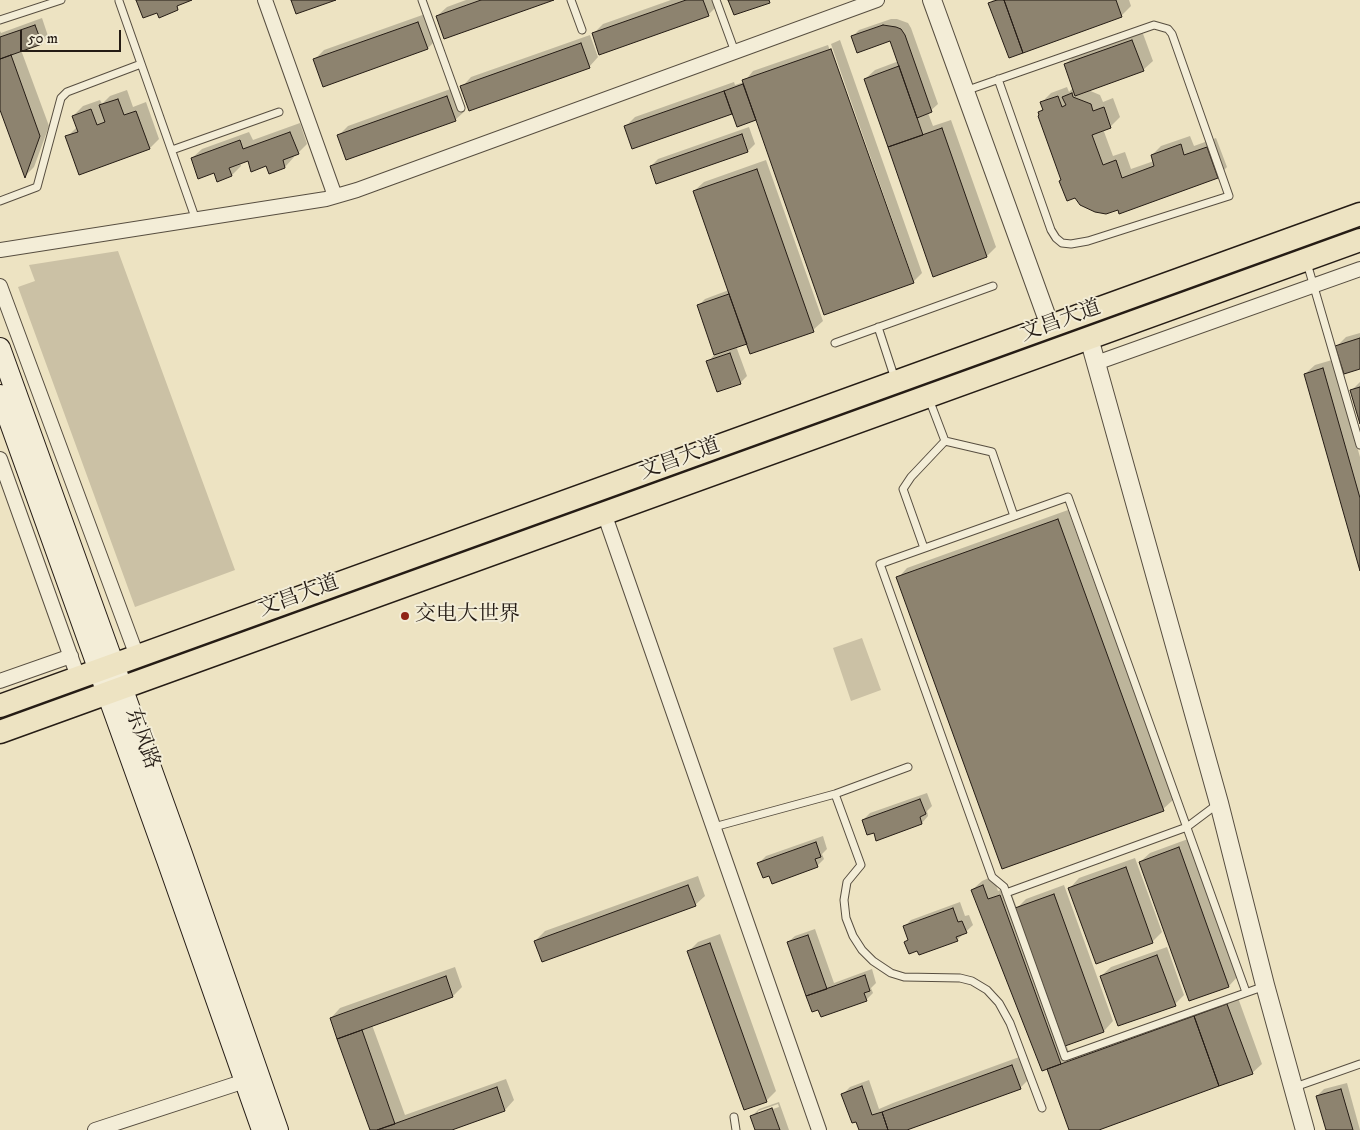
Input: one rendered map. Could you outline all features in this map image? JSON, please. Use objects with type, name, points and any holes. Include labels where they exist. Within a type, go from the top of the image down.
[{"type":"main road","name":"文昌大道","points":[[0,706],[1360,214]]},
{"type":"main road","name":"文昌大道","points":[[0,732],[1360,240]]},
{"type":"main road","name":"东风路","points":[[0,348],[97,670]]},
{"type":"main road","name":"东风路","points":[[0,395],[97,670],[115,690],[278,1130]]},
{"type":"main road","name":"东风路","points":[[115,690],[262,1130]]},
{"type":"street","points":[[265,0],[335,196]]},
{"type":"street","points":[[0,250],[312,202],[335,196],[877,0]]},
{"type":"street","points":[[932,0],[1050,326]]},
{"type":"street","points":[[1096,363],[1360,269]]},
{"type":"street","points":[[0,286],[137,656]]},
{"type":"street","points":[[1089,338],[1219,803],[1265,986],[1305,1130]]},
{"type":"street","points":[[0,459],[71,656],[97,670]]},
{"type":"street","points":[[604,513],[818,1130]]},
{"type":"street","points":[[0,682],[71,656]]},
{"type":"street","points":[[95,1130],[245,1081]]},
{"type":"lane","points":[[0,20],[61,0]]},
{"type":"lane","points":[[422,0],[461,108]]},
{"type":"lane","points":[[571,0],[582,30]]},
{"type":"lane","points":[[716,0],[735,52]]},
{"type":"lane","points":[[119,1],[196,220]]},
{"type":"lane","points":[[965,90],[1154,25],[1168,29],[1172,34],[1229,196],[1088,241],[1071,244],[1062,243],[1051,230],[998,79]]},
{"type":"lane","points":[[0,201],[37,187],[61,98],[67,92],[141,64]]},
{"type":"lane","points":[[172,150],[279,112]]},
{"type":"lane","points":[[1306,259],[1360,445]]},
{"type":"lane","points":[[835,342],[993,286]]},
{"type":"lane","points":[[878,327],[896,382]]},
{"type":"lane","points":[[928,396],[945,441]]},
{"type":"lane","points":[[945,441],[992,452],[1014,516]]},
{"type":"lane","points":[[924,548],[903,490],[911,477],[945,441]]},
{"type":"lane","points":[[1246,992],[1068,497],[880,564],[992,877],[1004,887],[1065,1057],[1265,986]]},
{"type":"lane","points":[[714,827],[835,794],[908,767]]},
{"type":"lane","points":[[835,794],[861,865],[847,882],[844,900],[846,918],[853,936],[862,950],[873,961],[890,973],[904,977],[960,978],[972,981],[987,990],[1000,1003],[1010,1023],[1042,1108]]},
{"type":"lane","points":[[1006,893],[1187,827],[1219,803]]},
{"type":"lane","points":[[1294,1088],[1360,1064]]},
{"type":"lane","points":[[734,1117],[736,1130]]},
{"type":"shaded area","points":[[118,251],[235,570],[135,607],[18,287],[35,281],[29,265]]},
{"type":"shaded area","points":[[862,638],[881,690],[851,701],[833,648]]},
{"type":"building","points":[[136,0],[192,0],[177,6],[178,10],[159,18],[157,13],[143,18]]},
{"type":"building","points":[[291,0],[336,0],[296,14]]},
{"type":"building","points":[[481,0],[554,0],[444,39],[436,16]]},
{"type":"building","points":[[686,0],[703,0],[709,16],[599,55],[592,33]]},
{"type":"building","points":[[728,0],[769,0],[770,3],[734,15]]},
{"type":"building","points":[[1004,0],[1023,53],[1009,58],[988,3]]},
{"type":"building","points":[[1004,0],[1116,0],[1122,17],[1023,53]]},
{"type":"building","points":[[418,22],[428,49],[323,87],[313,59]]},
{"type":"building","points":[[35,25],[42,44],[0,59],[0,37]]},
{"type":"building","points":[[883,25],[901,29],[905,35],[932,112],[917,118],[890,41],[857,53],[851,36]]},
{"type":"building","points":[[1132,40],[1144,71],[1075,96],[1064,64]]},
{"type":"building","points":[[581,43],[590,68],[469,111],[460,86]]},
{"type":"building","points":[[831,49],[914,283],[824,315],[742,80]]},
{"type":"building","points":[[11,55],[40,136],[25,178],[0,110],[0,59]]},
{"type":"building","points":[[899,66],[923,135],[888,147],[864,79]]},
{"type":"building","points":[[743,84],[756,120],[737,127],[724,91]]},
{"type":"building","points":[[724,91],[732,114],[632,149],[624,126]]},
{"type":"building","points":[[1072,93],[1073,97],[1091,104],[1093,111],[1104,107],[1111,128],[1092,135],[1103,165],[1116,160],[1122,178],[1154,166],[1151,155],[1181,144],[1184,155],[1207,147],[1218,178],[1119,214],[1118,210],[1106,214],[1095,212],[1080,205],[1075,198],[1067,201],[1038,112],[1043,110],[1040,102],[1058,96],[1062,107],[1066,105],[1062,97]]},
{"type":"building","points":[[447,96],[456,121],[346,160],[337,135]]},
{"type":"building","points":[[118,99],[124,115],[136,111],[150,149],[79,175],[65,136],[78,132],[72,116],[91,109],[97,125],[105,122],[99,105]]},
{"type":"building","points":[[942,128],[987,257],[933,277],[888,147]]},
{"type":"building","points":[[290,132],[299,154],[283,160],[285,168],[269,174],[266,166],[251,172],[248,161],[229,168],[232,176],[217,182],[214,173],[198,179],[191,158],[240,140],[243,149]]},
{"type":"building","points":[[742,134],[748,152],[656,184],[650,166]]},
{"type":"building","points":[[757,169],[814,332],[750,354],[693,191]]},
{"type":"building","points":[[729,294],[747,344],[714,355],[697,305]]},
{"type":"building","points":[[1360,338],[1360,369],[1344,374],[1335,346]]},
{"type":"building","points":[[730,353],[741,384],[717,392],[706,361]]},
{"type":"building","points":[[1323,368],[1360,498],[1360,571],[1304,374]]},
{"type":"building","points":[[1360,387],[1360,424],[1350,390]]},
{"type":"building","points":[[1058,519],[1164,811],[1002,869],[896,577]]},
{"type":"building","points":[[920,799],[926,814],[920,817],[922,824],[876,841],[874,833],[867,835],[862,820]]},
{"type":"building","points":[[816,842],[821,857],[815,859],[818,867],[772,884],[769,876],[763,878],[757,863]]},
{"type":"building","points":[[1179,847],[1229,987],[1189,1001],[1139,862]]},
{"type":"building","points":[[1126,867],[1153,943],[1096,964],[1068,888]]},
{"type":"building","points":[[688,885],[696,906],[542,962],[534,941]]},
{"type":"building","points":[[983,885],[988,899],[1000,895],[1061,1064],[1042,1071],[971,890]]},
{"type":"building","points":[[1054,894],[1104,1032],[1065,1046],[1015,908]]},
{"type":"building","points":[[953,908],[958,922],[962,921],[967,933],[956,937],[958,941],[919,955],[917,951],[909,954],[904,942],[908,940],[903,926]]},
{"type":"building","points":[[808,935],[827,989],[806,996],[787,942]]},
{"type":"building","points":[[710,943],[767,1102],[744,1110],[687,951]]},
{"type":"building","points":[[1157,955],[1176,1006],[1118,1026],[1100,976]]},
{"type":"building","points":[[865,975],[870,991],[864,993],[867,1001],[821,1017],[818,1010],[812,1012],[806,996]]},
{"type":"building","points":[[446,976],[453,997],[337,1039],[330,1018]]},
{"type":"building","points":[[1227,1004],[1253,1074],[1219,1086],[1194,1016]]},
{"type":"building","points":[[1194,1016],[1219,1086],[1099,1130],[1069,1130],[1047,1069]]},
{"type":"building","points":[[362,1030],[395,1124],[377,1130],[370,1130],[337,1039]]},
{"type":"building","points":[[1012,1065],[1021,1089],[907,1130],[888,1130],[882,1112]]},
{"type":"building","points":[[862,1086],[872,1115],[882,1112],[888,1130],[859,1130],[856,1122],[852,1123],[841,1094]]},
{"type":"building","points":[[497,1087],[505,1111],[452,1130],[377,1130]]},
{"type":"building","points":[[1341,1089],[1353,1130],[1326,1130],[1316,1096]]},
{"type":"building","points":[[772,1108],[780,1130],[755,1130],[750,1116]]},
{"type":"place","name":"交电大世界","points":[[405,616]]}]
